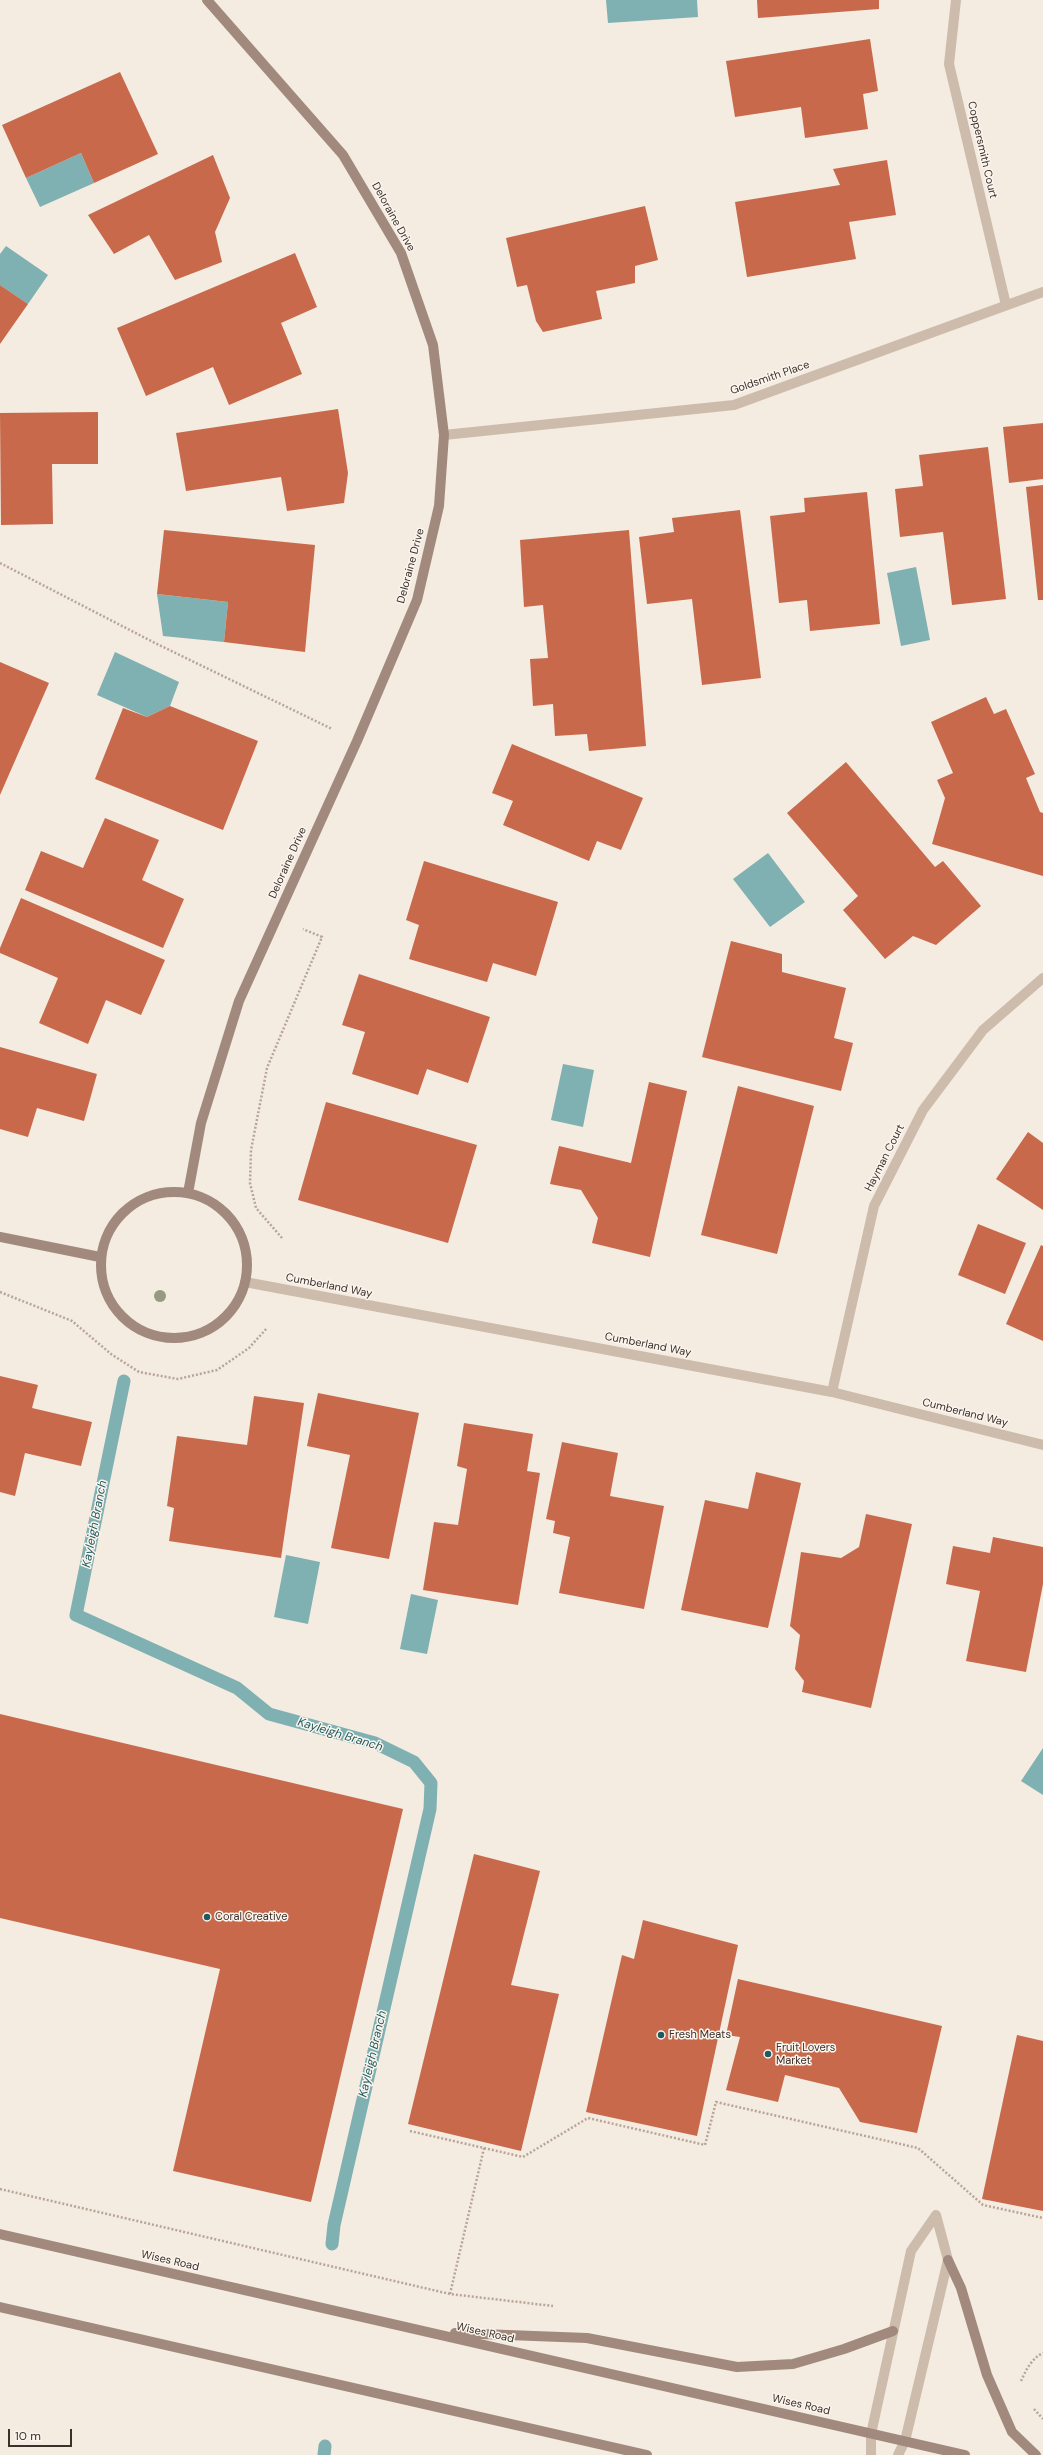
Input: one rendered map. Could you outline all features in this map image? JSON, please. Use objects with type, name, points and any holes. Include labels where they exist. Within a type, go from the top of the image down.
[{"type":"main road","name":"Deloraine Drive","points":[[188,1192],[201,1123],[239,1001],[357,741],[417,600],[439,506],[444,434],[433,345],[402,253],[343,155],[207,0]]},
{"type":"main road","points":[[164,1192],[188,1192],[210,1201],[229,1216],[242,1236],[247,1259],[246,1282],[236,1305],[219,1323],[197,1334],[173,1338],[149,1334],[123,1318],[111,1303],[102,1281],[100,1256],[107,1234],[120,1213],[140,1199],[164,1192]]},
{"type":"main road","points":[[0,1236],[100,1256]]},
{"type":"main road","name":"Wises Road","points":[[0,2234],[965,2455]]},
{"type":"main road","points":[[948,2260],[961,2288],[987,2375],[1012,2432],[1036,2455]]},
{"type":"main road","points":[[0,2307],[647,2455]]},
{"type":"main road","points":[[431,2333],[587,2338],[738,2367],[793,2364],[844,2350],[893,2331]]},
{"type":"street","name":"Coppersmith Court","points":[[956,0],[949,64],[1006,304]]},
{"type":"street","name":"Goldsmith Place","points":[[444,434],[734,404],[1006,304],[1043,292]]},
{"type":"street","name":"Hayman Court","points":[[832,1392],[874,1206],[923,1110],[983,1030],[1043,978]]},
{"type":"street","name":"Cumberland Way","points":[[246,1282],[832,1392],[1043,1445]]},
{"type":"street","points":[[871,2455],[871,2434],[911,2251],[936,2215],[948,2260],[905,2441],[898,2455]]},
{"type":"path","points":[[0,563],[155,643],[357,741]]},
{"type":"path","points":[[277,918],[322,937],[268,1068],[251,1150],[250,1183],[256,1208],[282,1238]]},
{"type":"path","points":[[0,1292],[72,1321],[111,1354],[139,1372],[178,1379],[217,1370],[249,1348],[267,1328]]},
{"type":"path","points":[[410,2131],[523,2157],[588,2118],[705,2145],[716,2102],[918,2148],[983,2205],[1043,2218]]},
{"type":"path","points":[[450,2294],[484,2148]]},
{"type":"path","points":[[0,2189],[450,2294],[560,2307]]},
{"type":"path","points":[[1020,2382],[1029,2365],[1037,2356],[1043,2353]]},
{"type":"water","points":[[606,0],[697,0],[698,17],[608,23]]},
{"type":"water","points":[[81,153],[94,183],[40,207],[26,178]]},
{"type":"water","points":[[6,246],[48,275],[28,304],[0,285],[0,254]]},
{"type":"water","points":[[916,567],[930,640],[901,646],[887,573]]},
{"type":"water","points":[[157,594],[228,602],[224,642],[163,636]]},
{"type":"water","points":[[115,652],[179,682],[170,706],[147,717],[97,695]]},
{"type":"water","points":[[768,853],[805,902],[770,927],[733,879]]},
{"type":"water","points":[[563,1064],[594,1070],[583,1127],[551,1120]]},
{"type":"water","points":[[286,1555],[320,1562],[308,1624],[274,1617]]},
{"type":"water","points":[[411,1594],[438,1600],[427,1654],[400,1649]]},
{"type":"water","points":[[1043,1748],[1043,1795],[1021,1781]]},
{"type":"building","points":[[757,0],[879,0],[879,9],[758,18]]},
{"type":"building","points":[[870,39],[878,91],[863,94],[868,129],[805,138],[801,107],[735,117],[726,61]]},
{"type":"building","points":[[120,72],[158,154],[94,183],[81,153],[26,178],[2,125]]},
{"type":"building","points":[[213,155],[230,198],[215,232],[222,262],[175,280],[149,235],[114,254],[88,215]]},
{"type":"building","points":[[887,160],[896,215],[849,222],[856,259],[747,277],[735,202],[840,185],[833,169]]},
{"type":"building","points":[[645,206],[658,260],[635,266],[635,283],[596,291],[602,319],[543,332],[536,321],[527,285],[517,287],[506,238]]},
{"type":"building","points":[[295,253],[317,307],[281,323],[302,374],[229,405],[213,367],[146,396],[117,328]]},
{"type":"building","points":[[0,285],[28,304],[0,344]]},
{"type":"building","points":[[338,409],[348,473],[344,503],[287,511],[281,477],[186,491],[176,433]]},
{"type":"building","points":[[98,412],[98,464],[52,464],[53,524],[1,525],[0,413]]},
{"type":"building","points":[[1043,423],[1043,479],[1009,483],[1003,427]]},
{"type":"building","points":[[988,447],[1006,599],[952,605],[943,532],[900,537],[895,489],[923,486],[919,455]]},
{"type":"building","points":[[1043,485],[1043,600],[1038,600],[1026,487]]},
{"type":"building","points":[[867,492],[880,624],[810,631],[807,600],[779,603],[770,516],[805,512],[804,498]]},
{"type":"building","points":[[740,510],[761,678],[702,685],[692,599],[647,604],[639,537],[674,532],[672,518]]},
{"type":"building","points":[[164,530],[315,545],[305,652],[224,642],[228,602],[157,594]]},
{"type":"building","points":[[629,530],[646,746],[589,751],[587,734],[555,736],[553,704],[533,706],[530,659],[548,658],[543,605],[524,607],[520,540]]},
{"type":"building","points":[[0,662],[49,683],[0,795]]},
{"type":"building","points":[[986,697],[994,714],[1006,709],[1035,774],[1026,778],[1040,812],[1043,813],[1043,876],[932,844],[945,798],[937,780],[953,773],[931,722]]},
{"type":"building","points":[[170,706],[258,741],[223,830],[95,779],[123,708],[147,717]]},
{"type":"building","points":[[512,744],[643,798],[621,850],[597,841],[589,861],[503,825],[513,801],[492,793]]},
{"type":"building","points":[[846,762],[935,867],[943,861],[981,906],[936,945],[913,936],[885,959],[843,910],[858,896],[787,813]]},
{"type":"building","points":[[105,818],[159,840],[142,880],[184,899],[163,948],[25,890],[41,851],[83,868]]},
{"type":"building","points":[[424,861],[558,902],[536,976],[493,963],[487,982],[409,959],[419,925],[406,920]]},
{"type":"building","points":[[21,898],[165,960],[141,1015],[106,1000],[88,1044],[39,1023],[58,978],[0,953],[0,948]]},
{"type":"building","points":[[731,941],[782,954],[782,972],[846,988],[834,1038],[853,1043],[841,1091],[702,1057]]},
{"type":"building","points":[[359,974],[490,1017],[468,1083],[427,1069],[418,1095],[352,1074],[365,1032],[342,1025]]},
{"type":"building","points":[[0,1047],[97,1074],[84,1121],[37,1108],[28,1137],[0,1129]]},
{"type":"building","points":[[649,1082],[687,1091],[650,1257],[592,1243],[598,1218],[581,1190],[550,1184],[559,1146],[631,1163]]},
{"type":"building","points":[[738,1086],[814,1106],[777,1254],[701,1235]]},
{"type":"building","points":[[326,1102],[477,1145],[448,1243],[298,1200]]},
{"type":"building","points":[[1028,1132],[1043,1143],[1043,1210],[996,1179]]},
{"type":"building","points":[[978,1224],[1026,1243],[1005,1294],[958,1275]]},
{"type":"building","points":[[1041,1245],[1043,1246],[1043,1341],[1006,1324]]},
{"type":"building","points":[[0,1376],[38,1385],[32,1408],[92,1422],[81,1466],[25,1453],[15,1496],[0,1492]]},
{"type":"building","points":[[318,1393],[419,1413],[389,1559],[331,1548],[350,1455],[307,1446]]},
{"type":"building","points":[[254,1396],[304,1403],[281,1558],[169,1541],[174,1508],[167,1506],[177,1436],[247,1445]]},
{"type":"building","points":[[464,1423],[533,1434],[527,1471],[540,1473],[518,1605],[423,1590],[434,1522],[458,1525],[467,1469],[457,1466]]},
{"type":"building","points":[[562,1442],[618,1453],[610,1496],[664,1506],[644,1609],[559,1593],[570,1537],[553,1533],[555,1521],[546,1519]]},
{"type":"building","points":[[756,1472],[801,1483],[768,1628],[681,1610],[705,1500],[748,1509]]},
{"type":"building","points":[[866,1514],[912,1524],[871,1708],[802,1692],[804,1681],[795,1669],[800,1635],[790,1626],[801,1552],[841,1558],[859,1547]]},
{"type":"building","points":[[993,1537],[1043,1547],[1043,1584],[1026,1672],[966,1661],[980,1591],[946,1584],[953,1546],[990,1553]]},
{"type":"building","points":[[0,1714],[403,1809],[311,2202],[173,2171],[220,1969],[0,1918]]},
{"type":"building","points":[[474,1854],[540,1871],[511,1985],[559,1994],[521,2151],[408,2124]]},
{"type":"building","name":"Fresh Meats","points":[[643,1920],[738,1945],[697,2136],[586,2112],[622,1955],[634,1959]]},
{"type":"building","points":[[738,1979],[942,2026],[917,2133],[860,2122],[839,2088],[785,2075],[778,2102],[726,2090],[740,2037],[726,2035]]},
{"type":"building","points":[[1017,2035],[1043,2041],[1043,2211],[982,2199]]},
{"type":"waterway","name":"Kayleigh Branch","points":[[124,1381],[76,1615],[237,1688],[269,1714],[375,1743],[414,1762],[431,1783],[430,1809],[334,2225],[332,2244]]},
{"type":"waterway","name":"Kayleigh Branch","points":[[324,2455],[325,2446]]},
{"type":"place","name":"Coral Creative","points":[[207,1917]]},
{"type":"place","name":"Fresh Meats","points":[[661,2035]]},
{"type":"place","name":"Fruit Lovers Market","points":[[768,2054]]}]
